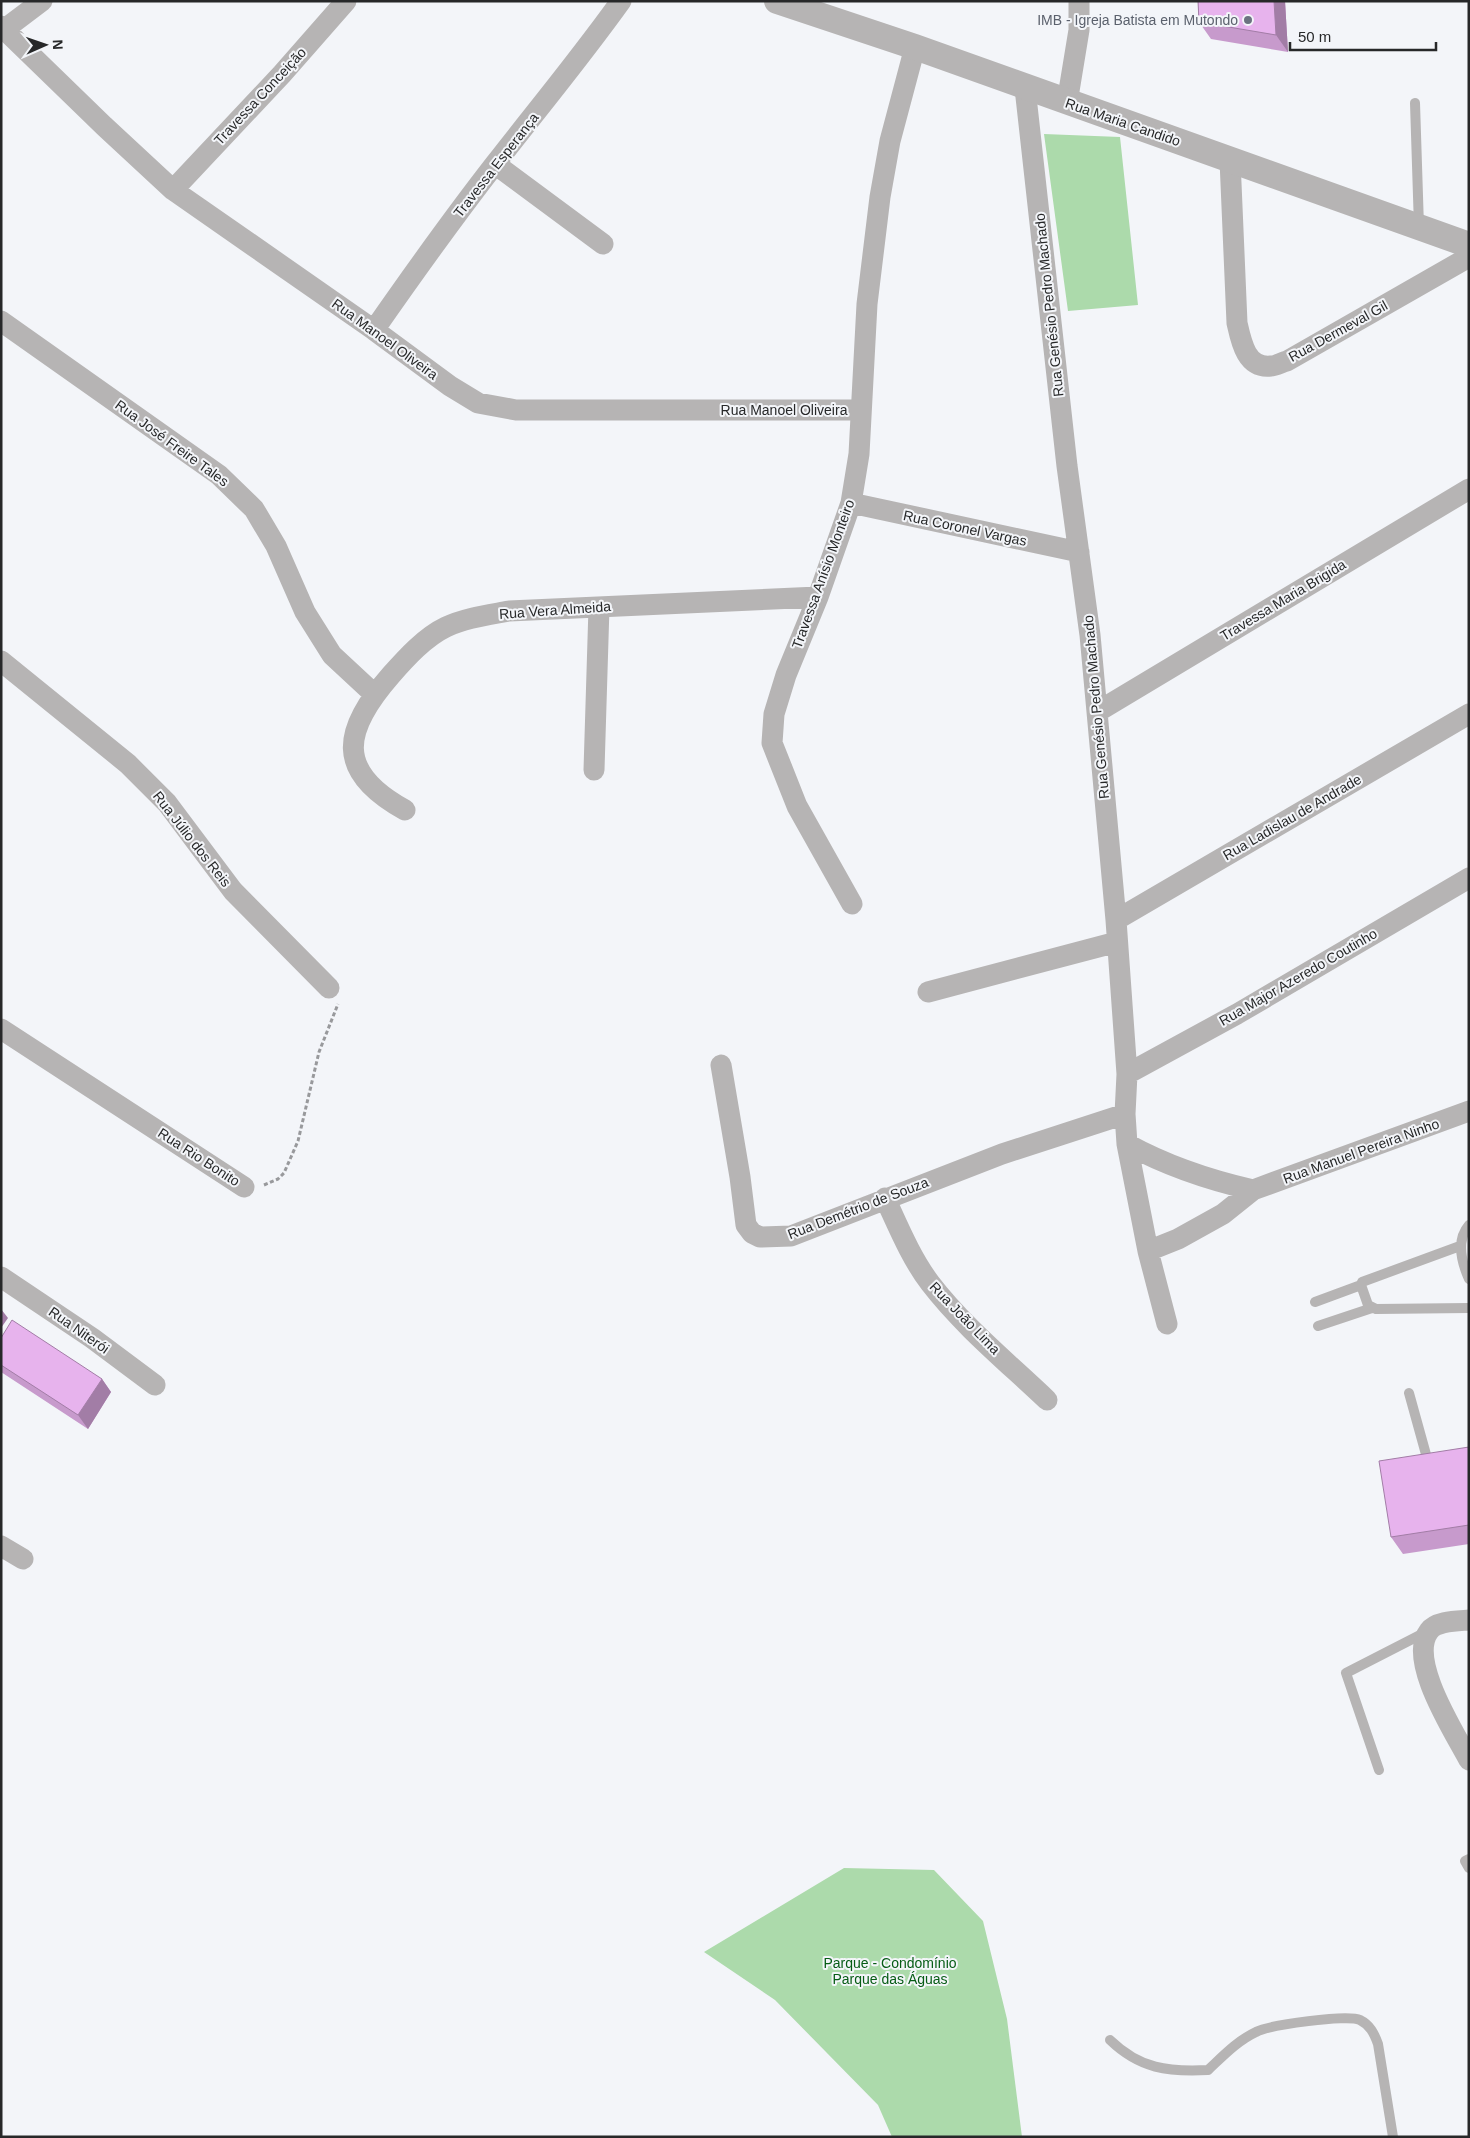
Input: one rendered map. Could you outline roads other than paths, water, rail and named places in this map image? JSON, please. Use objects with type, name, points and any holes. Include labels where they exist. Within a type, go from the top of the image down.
[{"type":"street","points":[[3,28],[42,1]]},
{"type":"street","name":"Travessa Conceição","points":[[173,190],[282,74],[346,1]]},
{"type":"street","name":"Travessa Esperança","points":[[374,330],[495,164],[583,54],[621,1]]},
{"type":"street","name":"Rua Maria Candido","points":[[777,1],[915,47],[1025,88],[1469,245]]},
{"type":"street","points":[[1067,103],[1079,30],[1079,1]]},
{"type":"street","name":"Rua Manoel Oliveira","points":[[3,28],[173,190],[374,330],[450,386],[478,403],[516,410],[861,410]]},
{"type":"street","name":"Travessa Anísio Monteiro","points":[[852,904],[797,806],[772,742],[774,714],[786,675],[818,597],[850,504],[859,454],[867,304],[880,197],[890,141],[915,47]]},
{"type":"street","name":"Rua Genésio Pedro Machado","points":[[1025,88],[1067,466],[1090,635],[1116,920],[1127,1074],[1125,1114],[1127,1144],[1148,1251],[1167,1324]]},
{"type":"street","name":"Rua Dermeval Gil","points":[[1230,160],[1237,323],[1243,349],[1255,363],[1270,366],[1287,361],[1469,257]]},
{"type":"street","points":[[495,164],[603,244]]},
{"type":"street","name":"Rua José Freire Tales","points":[[1,321],[220,475],[254,509],[276,546],[305,612],[332,655],[374,694]]},
{"type":"street","name":"Travessa Maria Brigida","points":[[1097,712],[1469,489]]},
{"type":"street","name":"Rua Coronel Vargas","points":[[850,504],[1079,552]]},
{"type":"street","name":"Rua Vera Almeida","points":[[405,810],[384,798],[366,782],[354,757],[353,736],[374,694],[400,664],[423,643],[445,628],[478,616],[509,611],[818,597]]},
{"type":"street","points":[[594,770],[599,607]]},
{"type":"street","name":"Rua Júlio dos Reis","points":[[1,661],[128,764],[167,803],[233,891],[329,988]]},
{"type":"street","name":"Rua Ladislau de Andrade","points":[[1116,920],[1469,714]]},
{"type":"street","name":"Rua Major Azeredo Coutinho","points":[[1127,1074],[1237,1014],[1469,878]]},
{"type":"street","points":[[928,992],[1117,942]]},
{"type":"street","name":"Rua Rio Bonito","points":[[1,1029],[244,1187]]},
{"type":"street","name":"Rua Demétrio de Souza","points":[[721,1065],[746,1225],[752,1233],[760,1237],[791,1236],[1002,1154],[1125,1114]]},
{"type":"street","name":"Rua Manuel Pereira Ninho","points":[[1148,1251],[1178,1239],[1223,1214],[1253,1190],[1469,1111]]},
{"type":"street","points":[[1127,1144],[1151,1157],[1182,1169],[1221,1183],[1253,1190]]},
{"type":"street","name":"Rua João Lima","points":[[885,1198],[900,1231],[929,1282],[963,1320],[1047,1400]]},
{"type":"street","name":"Rua Niterói","points":[[1,1277],[92,1338],[155,1385]]},
{"type":"street","points":[[1,1546],[23,1559]]},
{"type":"street","points":[[1469,1620],[1438,1625],[1429,1631],[1424,1641],[1422,1654],[1427,1676],[1469,1760]]},
{"type":"lane","points":[[1415,103],[1419,228]]},
{"type":"lane","points":[[1469,1225],[1464,1231],[1460,1246],[1469,1278]]},
{"type":"lane","points":[[1315,1302],[1361,1285],[1362,1282],[1460,1246]]},
{"type":"lane","points":[[1361,1285],[1368,1305],[1372,1308]]},
{"type":"lane","points":[[1318,1326],[1372,1308],[1469,1308]]},
{"type":"lane","points":[[1409,1393],[1428,1458],[1438,1468],[1446,1466]]},
{"type":"lane","points":[[1379,1770],[1346,1673],[1429,1631]]},
{"type":"lane","points":[[1110,2040],[1121,2051],[1139,2062],[1169,2070],[1208,2070],[1236,2044],[1258,2030],[1327,2019],[1358,2019],[1373,2032],[1378,2044],[1392,2135]]},
{"type":"place","name":"IMB - Igreja Batista em Mutondo","points":[[1248,20]]},
{"type":"park label","name":"Parque - Condomínio Parque das Águas","points":[[890,1972]]}]
